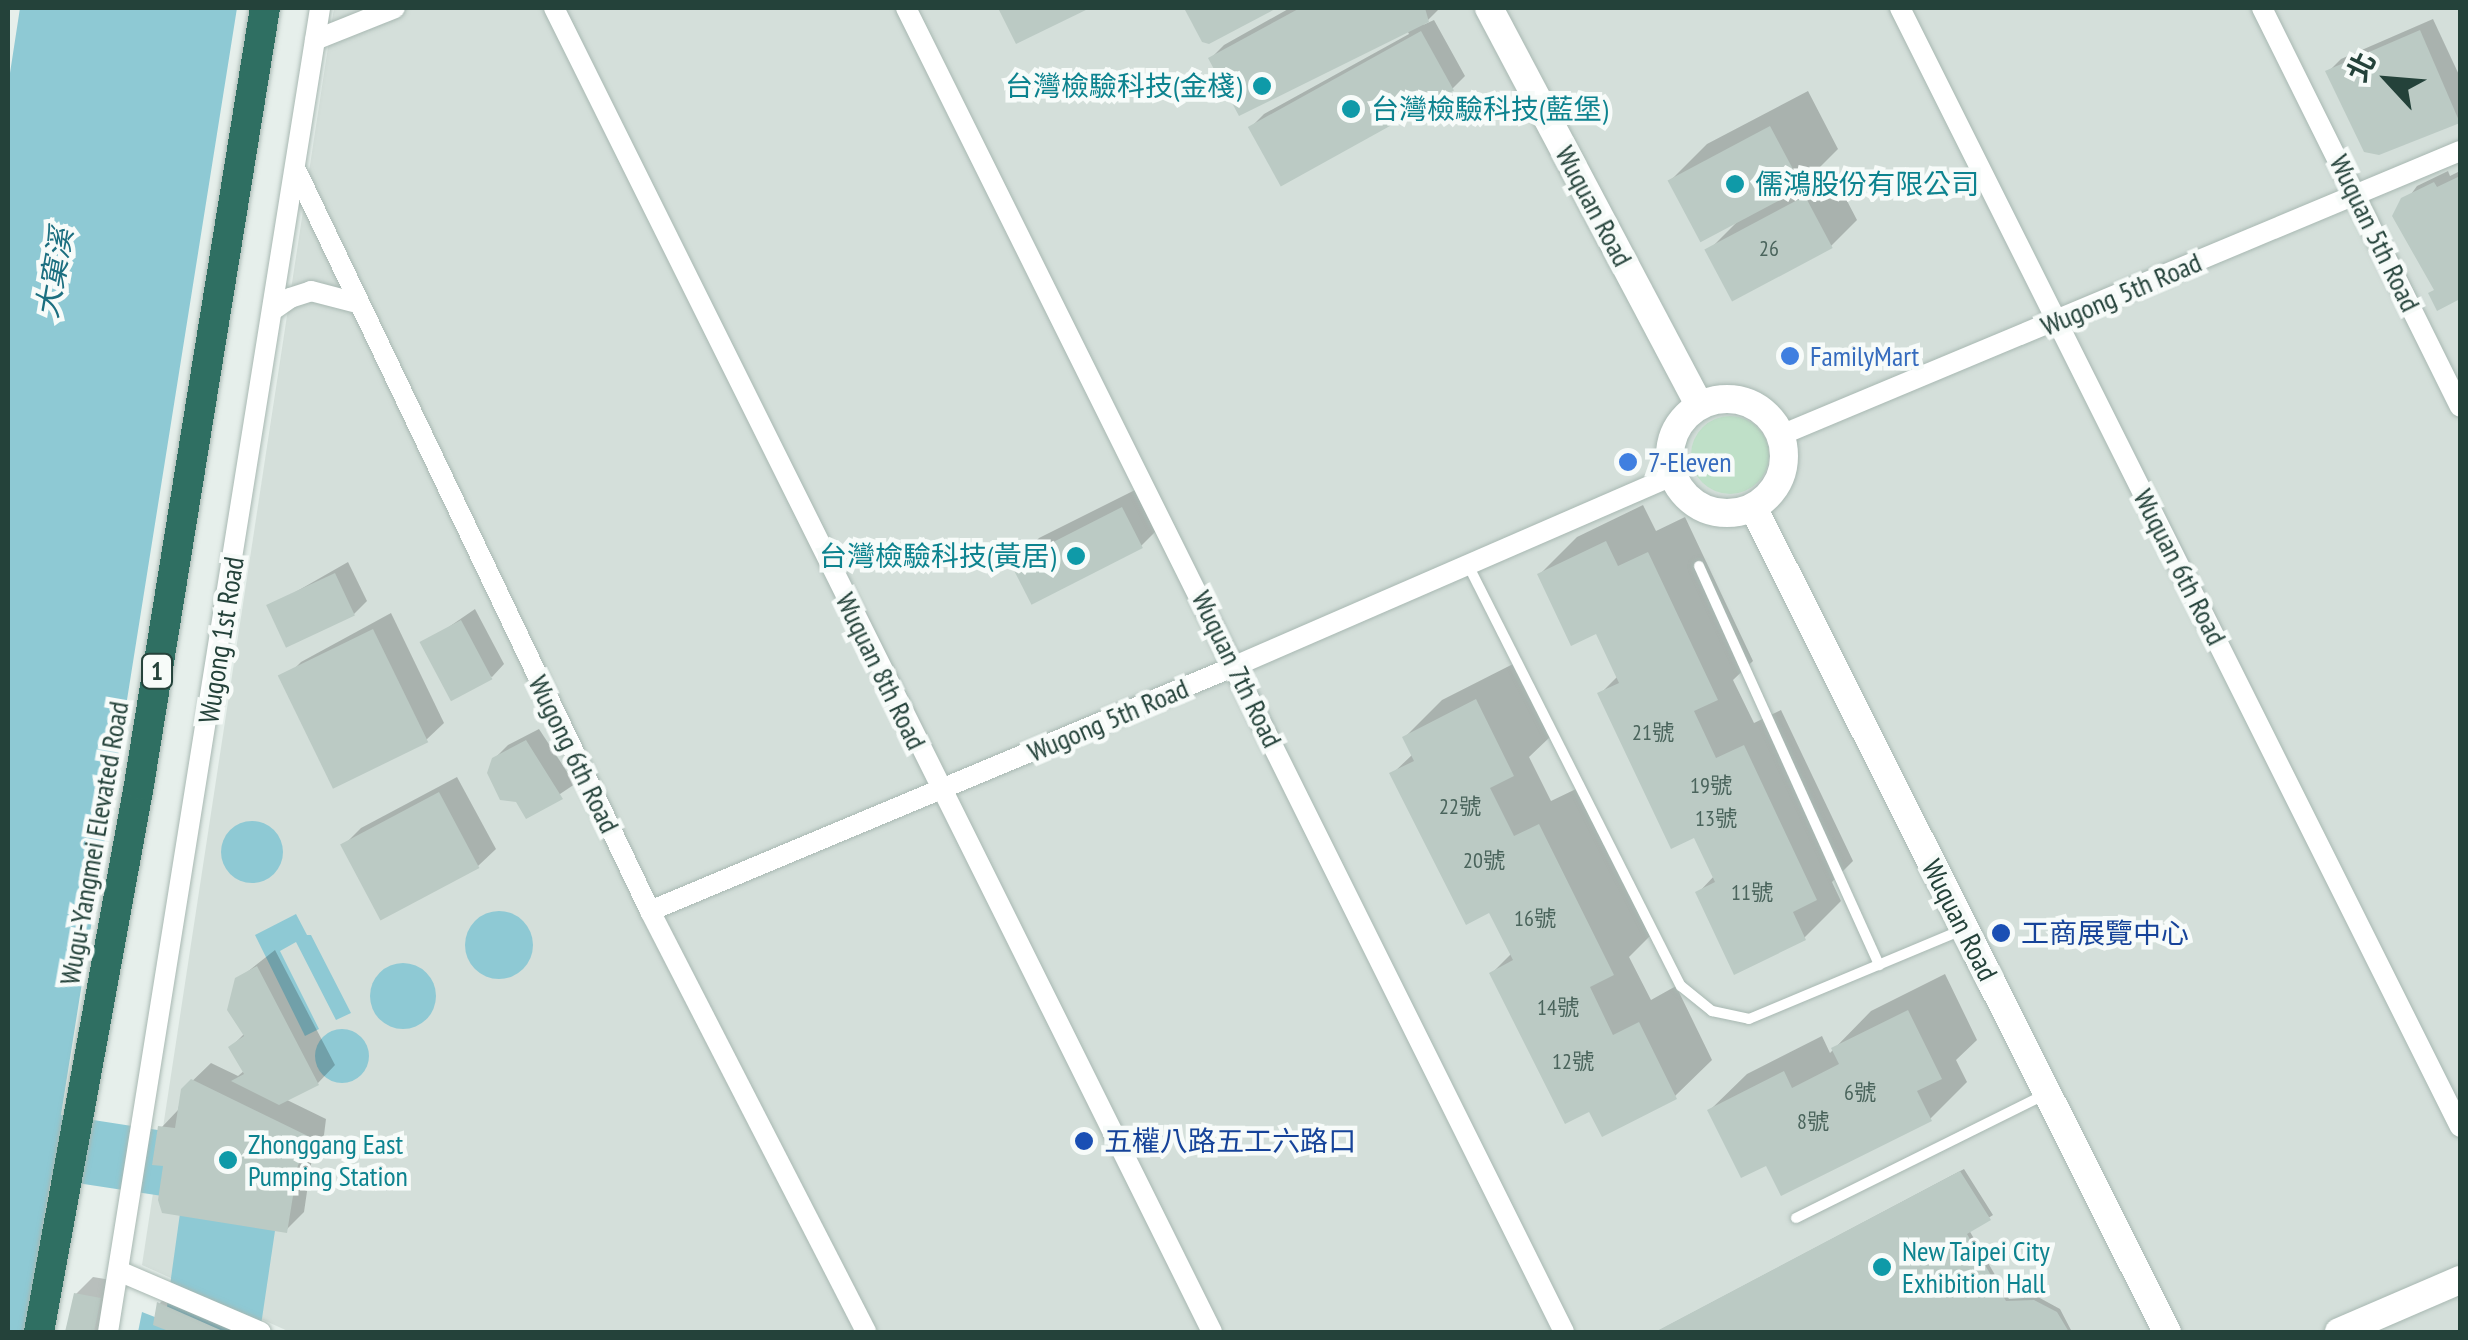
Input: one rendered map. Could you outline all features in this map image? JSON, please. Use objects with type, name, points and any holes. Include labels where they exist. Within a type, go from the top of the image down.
[{"type":"highway","name":"Wugu-Yangmei Elevated Road","points":[[40,1332],[139,785],[265,8]]},
{"type":"street","name":"Wugong 1st Road","points":[[108,1332],[320,8]]},
{"type":"street","points":[[315,40],[394,8]]},
{"type":"street","name":"Wuquan 8th Road","points":[[554,8],[939,790],[1212,1332]]},
{"type":"street","name":"Wuquan 7th Road","points":[[906,8],[1564,1332]]},
{"type":"street","name":"Wuquan Road","points":[[1489,8],[1700,405]]},
{"type":"street","name":"Wuquan 6th Road","points":[[1900,8],[2460,1127]]},
{"type":"street","name":"Wuquan 5th Road","points":[[2262,8],[2460,406]]},
{"type":"street","name":"Wugong 5th Road","points":[[1781,435],[2460,151]]},
{"type":"street","name":"Wugong 6th Road","points":[[296,168],[650,911],[866,1332]]},
{"type":"street","points":[[273,310],[310,291],[357,303]]},
{"type":"street","points":[[1731,398],[1747,402],[1761,409],[1781,435],[1783,468],[1766,497],[1753,507],[1738,512],[1706,510],[1681,490],[1673,476],[1670,460],[1678,428],[1700,405],[1731,398]]},
{"type":"street","name":"Wugong 5th Road","points":[[650,911],[1236,666],[1673,476]]},
{"type":"street","name":"Wuquan Road","points":[[1753,507],[2167,1332]]},
{"type":"street","points":[[120,1272],[261,1332]]},
{"type":"street","points":[[2340,1332],[2460,1280]]},
{"type":"lane","points":[[1468,565],[1681,986],[1712,1011],[1749,1020],[1964,929]]},
{"type":"lane","points":[[1699,566],[1879,966]]},
{"type":"lane","points":[[1796,1218],[2047,1094]]},
{"type":"shaded area","points":[[334,8],[2460,8],[2460,1332],[290,1332],[142,1265]]},
{"type":"green space","points":[[1730,416],[1745,419],[1757,428],[1766,440],[1766,470],[1757,482],[1745,491],[1730,494],[1715,491],[1703,482],[1694,470],[1691,455],[1694,440],[1703,428],[1715,419]]},
{"type":"water","name":"大窠溪","points":[[20,8],[237,8],[61,1115],[287,1150],[260,1332],[138,1332],[142,1312],[165,1321],[182,1199],[51,1179],[25,1332],[8,1332],[8,86]]},
{"type":"water","points":[[252,821],[274,830],[283,852],[274,874],[252,883],[230,874],[221,852],[230,830]]},
{"type":"water","points":[[499,911],[523,921],[533,945],[523,969],[499,979],[475,969],[465,945],[475,921]]},
{"type":"water","points":[[296,914],[351,1013],[336,1020],[296,942],[280,951],[319,1029],[305,1036],[255,935]]},
{"type":"water","points":[[403,963],[426,973],[436,996],[426,1019],[403,1029],[380,1019],[370,996],[380,973]]},
{"type":"water","points":[[342,1029],[361,1037],[369,1056],[361,1075],[342,1083],[323,1075],[315,1056],[323,1037]]},
{"type":"building","points":[[998,8],[1090,8],[1016,44]]},
{"type":"building","points":[[1184,8],[1277,8],[1209,44],[1202,42]]},
{"type":"building","name":"台灣檢驗科技(金棧)","points":[[1300,8],[1425,8],[1429,22],[1239,116],[1208,58]]},
{"type":"building","points":[[2420,30],[2460,123],[2379,155],[2364,152],[2325,71]]},
{"type":"building","name":"台灣檢驗科技(藍堡)","points":[[1421,31],[1454,90],[1281,186],[1248,127]]},
{"type":"building","name":"儒鴻股份有限公司","points":[[1770,126],[1803,188],[1700,242],[1668,180]]},
{"type":"building","points":[[2460,176],[2460,299],[2437,311],[2428,293],[2434,290],[2392,216],[2401,198],[2434,182],[2437,187]]},
{"type":"building","name":"儒鴻股份有限公司","points":[[1805,196],[1833,248],[1732,302],[1704,250]]},
{"type":"building","name":"台灣檢驗科技(黃居)","points":[[1122,507],[1143,548],[1032,605],[1011,564]]},
{"type":"building","points":[[1606,541],[1618,566],[1648,552],[1718,700],[1694,711],[1716,758],[1744,745],[1817,900],[1793,912],[1806,940],[1734,975],[1695,892],[1715,882],[1694,838],[1671,849],[1597,693],[1619,683],[1596,634],[1571,646],[1537,574]]},
{"type":"building","points":[[335,573],[355,616],[286,648],[266,605]]},
{"type":"building","points":[[461,620],[492,679],[451,701],[420,642]]},
{"type":"building","points":[[373,629],[428,742],[333,789],[278,675]]},
{"type":"building","points":[[1476,699],[1514,776],[1490,788],[1514,836],[1539,824],[1614,975],[1590,987],[1613,1035],[1639,1022],[1677,1099],[1602,1137],[1589,1112],[1565,1124],[1489,973],[1513,960],[1489,913],[1466,925],[1389,773],[1414,761],[1402,737]]},
{"type":"building","points":[[526,740],[563,799],[526,819],[516,802],[500,800],[487,773],[492,758]]},
{"type":"building","points":[[439,792],[479,868],[380,921],[340,845]]},
{"type":"building","points":[[257,966],[319,1085],[279,1105],[231,1081],[244,1074],[228,1047],[244,1036],[227,1010],[235,978]]},
{"type":"building","points":[[1908,1010],[1942,1079],[1917,1091],[1932,1121],[1781,1196],[1766,1166],[1741,1178],[1707,1110],[1784,1071],[1792,1088],[1839,1064],[1831,1048]]},
{"type":"building","name":"Zhonggang East Pumping Station","points":[[191,1079],[310,1137],[307,1155],[298,1165],[287,1233],[162,1213],[158,1200],[163,1166],[152,1165],[158,1126],[175,1128],[181,1089]]},
{"type":"building","name":"New Taipei City Exhibition Hall","points":[[1960,1171],[1991,1220],[1967,1234],[2006,1301],[2034,1300],[2057,1312],[2069,1332],[1655,1332]]},
{"type":"building","points":[[74,1293],[101,1298],[94,1332],[65,1332]]},
{"type":"building","points":[[157,1302],[225,1332],[171,1332],[153,1325]]},
{"type":"place","name":"台灣檢驗科技(金棧)","points":[[1262,86]]},
{"type":"place","name":"台灣檢驗科技(藍堡)","points":[[1351,109]]},
{"type":"place","name":"儒鴻股份有限公司","points":[[1735,184]]},
{"type":"place","name":"FamilyMart","points":[[1790,356]]},
{"type":"place","name":"7-Eleven","points":[[1628,462]]},
{"type":"place","name":"台灣檢驗科技(黃居)","points":[[1076,556]]},
{"type":"place","name":"工商展覽中心","points":[[2001,933]]},
{"type":"place","name":"五權八路五工六路口","points":[[1084,1141]]},
{"type":"place","name":"Zhonggang East Pumping Station","points":[[228,1160]]},
{"type":"place","name":"New Taipei City Exhibition Hall","points":[[1882,1267]]}]
